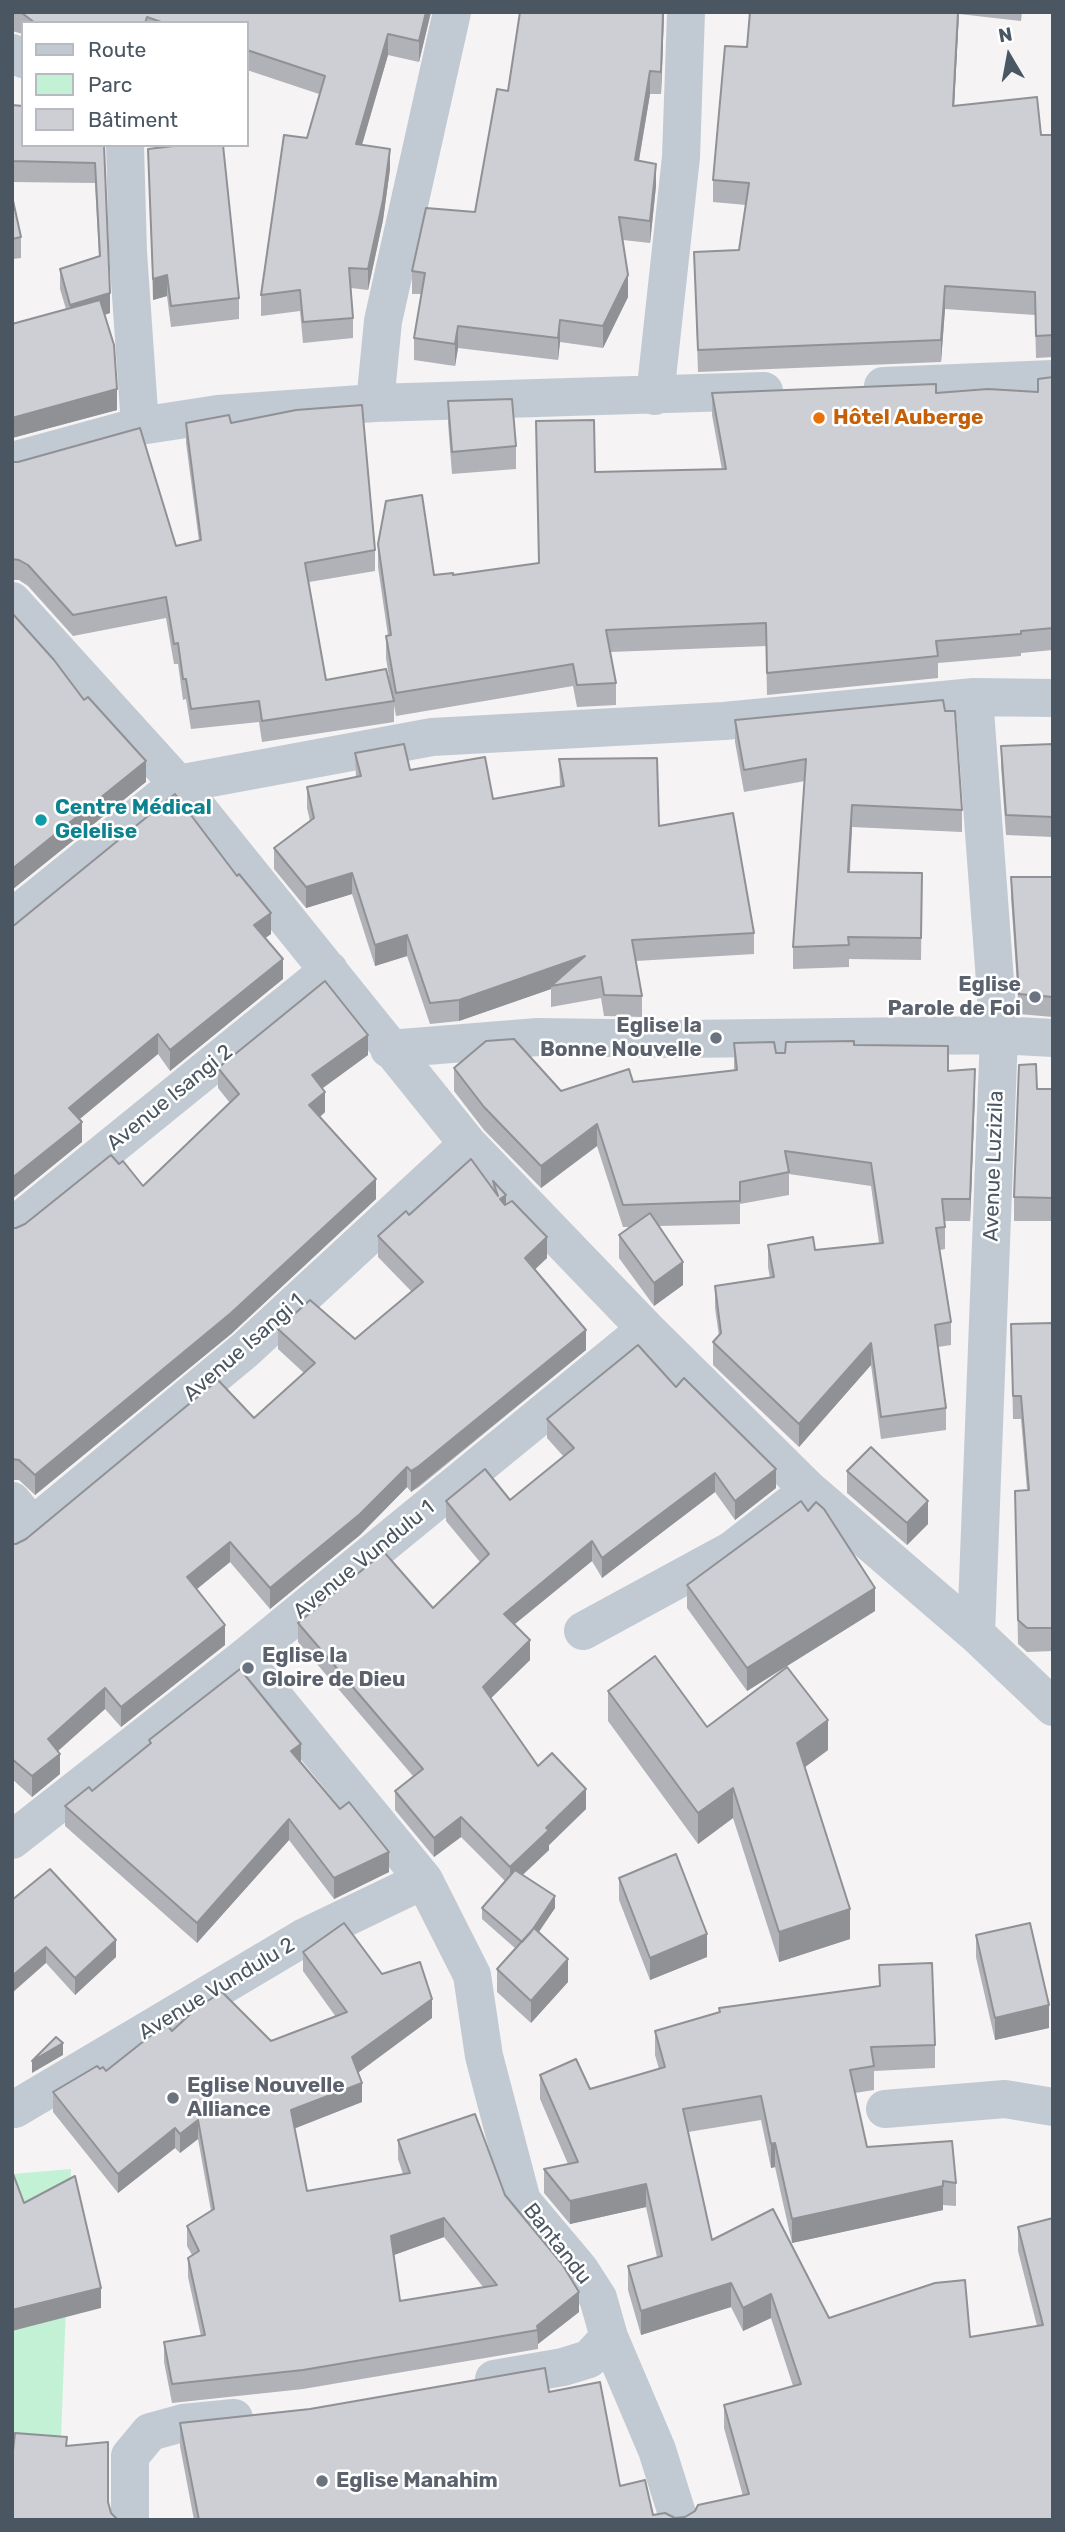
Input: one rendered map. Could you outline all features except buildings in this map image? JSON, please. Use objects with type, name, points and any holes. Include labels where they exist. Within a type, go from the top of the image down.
[{"type":"street","points":[[375,403],[383,321],[452,12]]},
{"type":"street","points":[[655,396],[681,157],[686,12]]},
{"type":"street","points":[[125,147],[128,252],[140,426]]},
{"type":"street","points":[[847,388],[1053,379]]},
{"type":"street","points":[[12,461],[140,426],[218,414],[375,403],[792,390]]},
{"type":"street","points":[[18,620],[178,784],[468,1144],[646,1329],[809,1490],[976,1634],[1053,1707]]},
{"type":"street","points":[[12,918],[178,784],[432,737],[724,721],[974,697],[1053,698]]},
{"type":"street","name":"Avenue Luzizila","points":[[974,697],[999,1035],[976,1634]]},
{"type":"street","name":"Avenue Isangi 2","points":[[12,1227],[329,970]]},
{"type":"street","points":[[389,1049],[538,1037],[683,1039],[999,1035],[1053,1038]]},
{"type":"street","name":"Avenue Isangi 1","points":[[19,1524],[244,1350],[468,1144]]},
{"type":"street","name":"Avenue Vundulu 1","points":[[12,1840],[243,1659],[646,1329]]},
{"type":"street","points":[[583,1631],[732,1550],[809,1490]]},
{"type":"street","name":"Bantandu","points":[[243,1659],[424,1880],[472,1975],[484,2056],[522,2201],[580,2270],[597,2298],[609,2337],[657,2451],[679,2520]]},
{"type":"street","name":"Avenue Vundulu 2","points":[[15,2109],[303,1938],[424,1880]]},
{"type":"street","points":[[884,2109],[1005,2099],[1053,2107]]},
{"type":"street","points":[[455,2385],[563,2367],[589,2359],[609,2337]]},
{"type":"street","points":[[130,2520],[130,2456],[150,2432],[183,2423],[265,2415]]},
{"type":"green space","points":[[71,2169],[58,2520],[12,2520],[12,2174]]},
{"type":"place","name":"Hôtel Auberge","points":[[819,418]]},
{"type":"place","name":"Centre Médical Gelelise","points":[[41,820]]},
{"type":"place","name":"Eglise Parole de Foi","points":[[1035,997]]},
{"type":"place","name":"Eglise la Bonne Nouvelle","points":[[716,1038]]},
{"type":"place","name":"Eglise la Gloire de Dieu","points":[[248,1668]]},
{"type":"place","name":"Eglise Nouvelle Alliance","points":[[173,2098]]},
{"type":"place","name":"Eglise Manahim","points":[[322,2481]]}]
